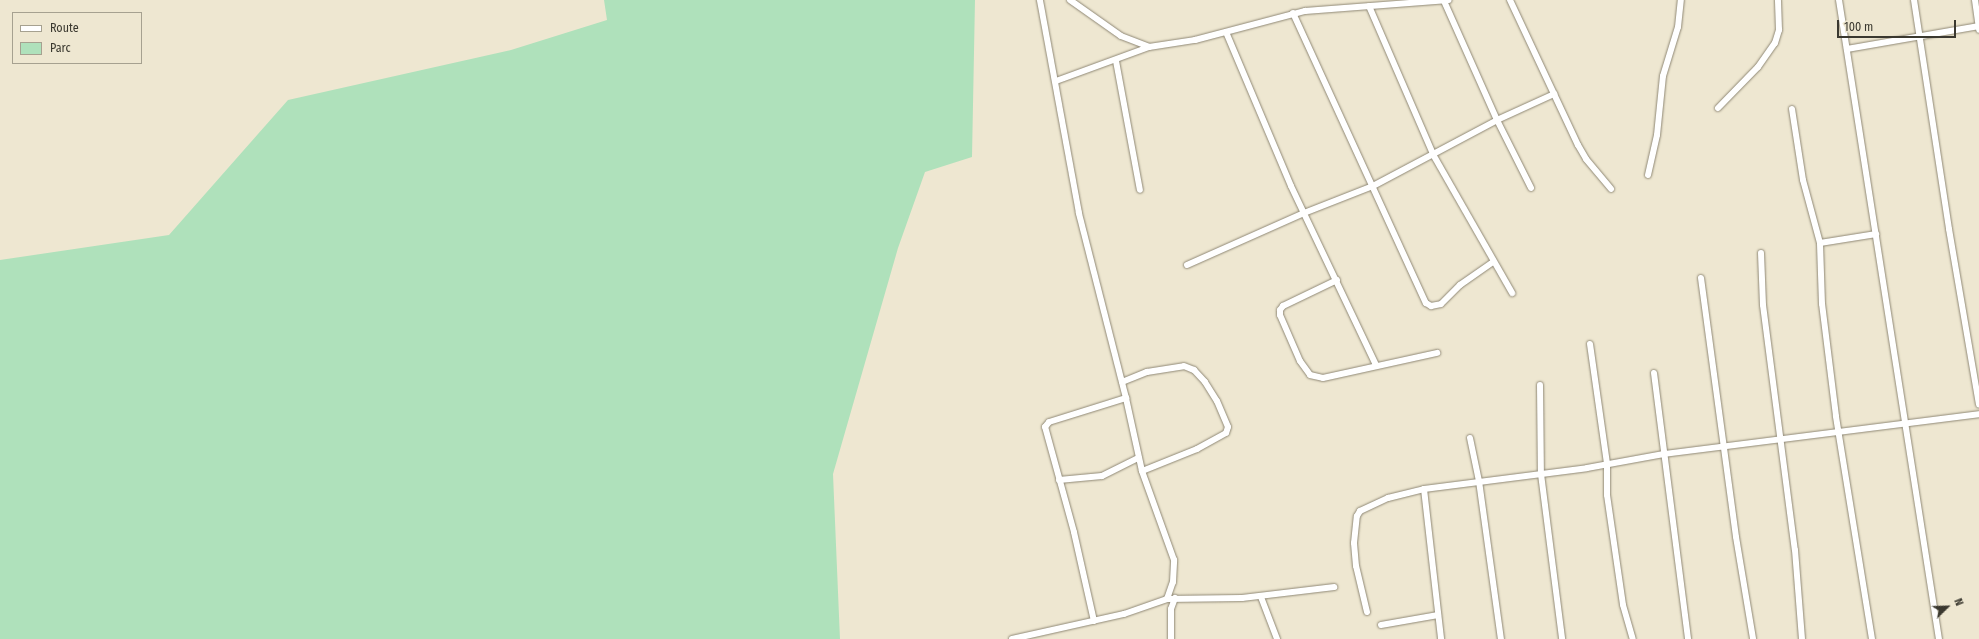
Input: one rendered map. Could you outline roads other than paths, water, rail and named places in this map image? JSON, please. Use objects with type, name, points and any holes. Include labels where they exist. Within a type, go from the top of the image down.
[{"type":"street","points":[[1040,0],[1079,213],[1126,398],[1138,458],[1174,560],[1174,582],[1167,600]]},
{"type":"street","points":[[1070,0],[1121,36],[1149,47]]},
{"type":"street","points":[[1056,81],[1116,61],[1149,47],[1226,32],[1293,13],[1447,0],[1497,120],[1531,188]]},
{"type":"street","points":[[1510,0],[1586,159],[1611,189]]},
{"type":"street","points":[[1648,175],[1657,135],[1663,76],[1678,27],[1681,0]]},
{"type":"street","points":[[1718,108],[1758,67],[1775,43],[1779,30],[1778,0]]},
{"type":"street","points":[[1839,0],[1939,639]]},
{"type":"street","points":[[1914,0],[1949,229],[1979,404]]},
{"type":"street","points":[[1846,49],[1979,27],[1975,0]]},
{"type":"street","points":[[1368,6],[1434,156],[1512,294]]},
{"type":"street","points":[[1293,13],[1426,303],[1431,306],[1441,304],[1460,285],[1493,262]]},
{"type":"street","points":[[1226,32],[1304,213],[1376,365]]},
{"type":"street","points":[[1116,61],[1140,190]]},
{"type":"street","points":[[1187,265],[1304,213],[1373,186],[1434,156],[1497,120],[1554,94]]},
{"type":"street","points":[[1792,108],[1803,180],[1820,243],[1822,304],[1838,432],[1872,639]]},
{"type":"street","points":[[1820,243],[1876,234]]},
{"type":"street","points":[[1760,252],[1763,305],[1796,550],[1802,639]]},
{"type":"street","points":[[1701,278],[1723,446],[1753,639]]},
{"type":"street","points":[[1337,280],[1283,306],[1280,310],[1280,315],[1300,361],[1305,370],[1315,378],[1323,378],[1376,365],[1437,353]]},
{"type":"street","points":[[1590,344],[1607,463],[1608,503],[1623,605],[1632,639]]},
{"type":"street","points":[[1122,382],[1147,372],[1184,366],[1194,370],[1205,382],[1217,401],[1228,427],[1226,432],[1197,449],[1142,471]]},
{"type":"street","points":[[1654,373],[1688,639]]},
{"type":"street","points":[[1540,384],[1541,474],[1562,639]]},
{"type":"street","points":[[1094,621],[1074,532],[1045,433],[1049,422],[1126,398]]},
{"type":"street","points":[[1367,612],[1356,566],[1354,543],[1356,516],[1360,512],[1388,498],[1424,489],[1541,474],[1664,454],[1780,438],[1838,432],[1905,421],[1979,414]]},
{"type":"street","points":[[1470,438],[1479,481],[1501,639]]},
{"type":"street","points":[[1059,480],[1102,476],[1138,458]]},
{"type":"street","points":[[1424,489],[1441,639]]},
{"type":"street","points":[[1012,639],[1026,638],[1146,608],[1175,598],[1261,597],[1334,587]]},
{"type":"street","points":[[1261,597],[1277,639]]},
{"type":"street","points":[[1171,639],[1170,623],[1175,598]]},
{"type":"street","points":[[1381,625],[1438,615]]}]
